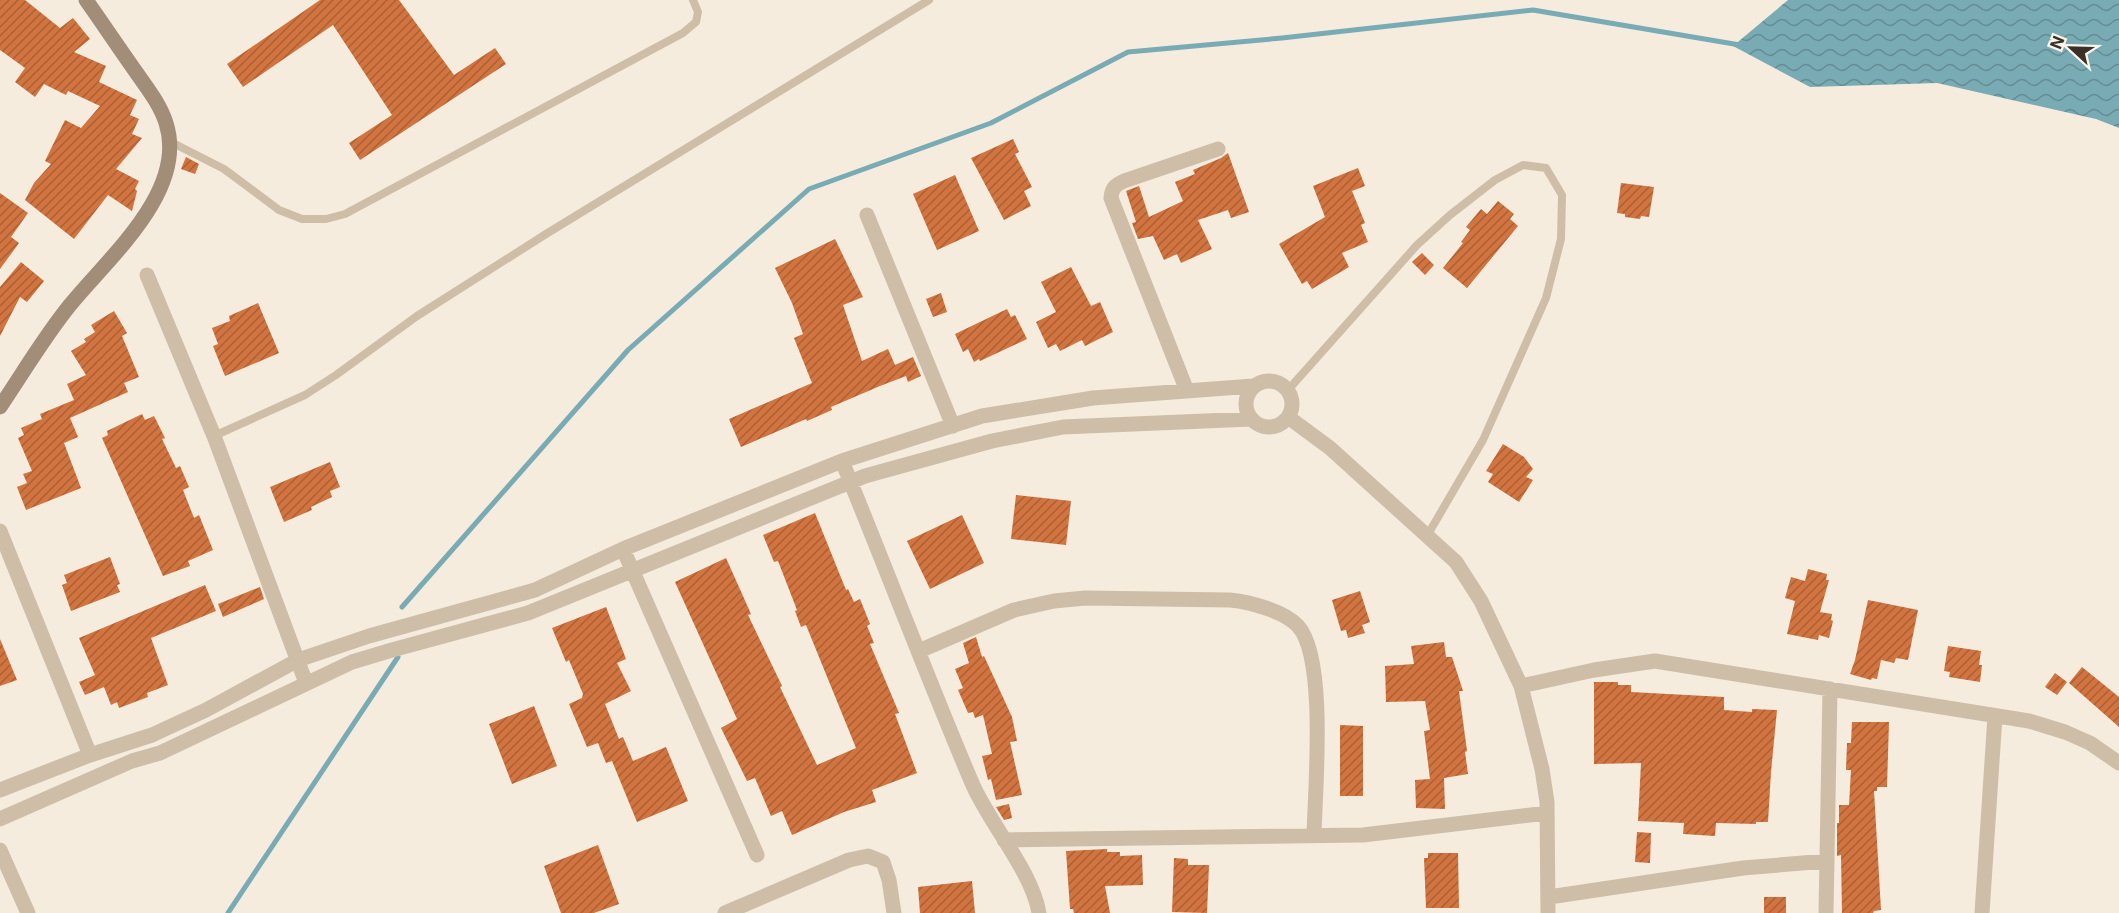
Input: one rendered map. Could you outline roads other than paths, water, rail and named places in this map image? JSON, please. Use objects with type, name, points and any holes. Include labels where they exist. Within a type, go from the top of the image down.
[{"type":"street","points":[[0,407],[64,314],[134,232],[163,182],[168,161],[169,141],[166,123],[157,102],[86,0]]},
{"type":"street","points":[[1186,391],[1111,198],[1116,185],[1124,181],[1218,149]]},
{"type":"street","points":[[867,215],[953,426]]},
{"type":"street","points":[[147,274],[214,436],[306,683]]},
{"type":"street","points":[[0,790],[90,755],[152,735],[195,715],[298,660],[369,636],[535,590],[624,549],[842,461],[982,417],[1093,398],[1253,386],[1265,380],[1278,382],[1288,390],[1292,399],[1292,408],[1288,417],[1278,426],[1265,427],[1252,419],[1246,411],[1246,398],[1253,386]]},
{"type":"street","points":[[1288,417],[1330,448],[1456,562],[1481,601],[1521,686],[1542,769],[1547,813],[1548,913]]},
{"type":"street","points":[[0,819],[132,761],[160,753],[352,662],[528,613],[865,476],[992,441],[1063,427],[1252,419]]},
{"type":"street","points":[[842,461],[974,786],[1024,874],[1039,913]]},
{"type":"street","points":[[0,531],[90,755]]},
{"type":"street","points":[[624,549],[757,855]]},
{"type":"street","points":[[919,651],[1014,610],[1054,601],[1085,598],[1230,600],[1253,604],[1291,619],[1307,638],[1316,687],[1314,835]]},
{"type":"street","points":[[1521,686],[1594,670],[1654,661],[2029,721],[2065,732],[2090,743],[2119,764]]},
{"type":"street","points":[[1826,913],[1830,689]]},
{"type":"street","points":[[1982,913],[1995,716]]},
{"type":"street","points":[[1004,840],[1363,835],[1547,813]]},
{"type":"street","points":[[0,850],[28,913]]},
{"type":"street","points":[[725,913],[849,860],[868,856],[882,862],[889,880],[894,913]]},
{"type":"street","points":[[1549,897],[1743,868],[1827,861]]},
{"type":"lane","points":[[169,141],[224,169],[279,210],[302,219],[326,219],[345,214],[683,33],[696,22],[698,12],[693,0]]},
{"type":"lane","points":[[214,436],[304,395],[336,375],[417,316],[546,234],[929,0]]},
{"type":"lane","points":[[1288,390],[1417,245],[1450,215],[1495,180],[1523,165],[1546,168],[1562,195],[1561,239],[1546,298],[1513,377],[1483,440],[1427,536]]},
{"type":"water","points":[[1788,0],[2119,0],[2119,128],[2096,119],[1937,83],[1810,87],[1733,46]]},
{"type":"waterway","points":[[402,607],[628,350],[809,189],[991,123],[1128,52],[1282,38],[1533,10],[1740,45]]},
{"type":"waterway","points":[[228,913],[398,657]]}]
